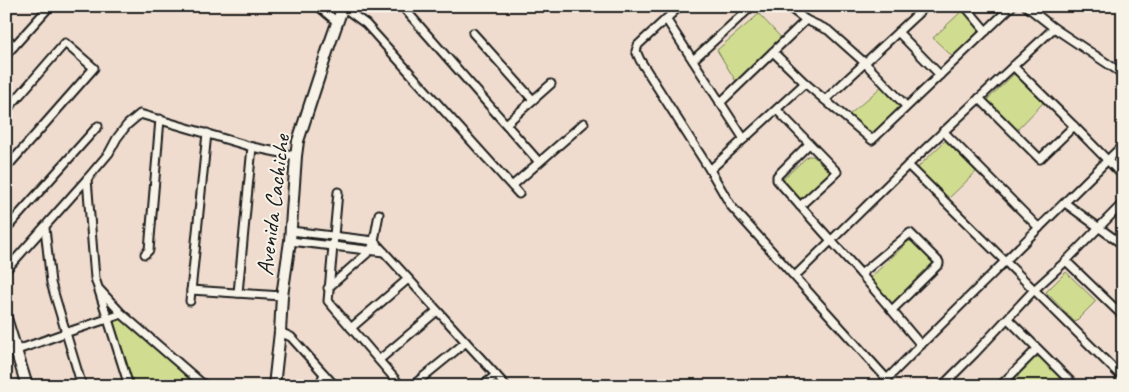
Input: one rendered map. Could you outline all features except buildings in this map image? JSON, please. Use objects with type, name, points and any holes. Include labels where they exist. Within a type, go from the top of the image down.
[{"type":"street","points":[[6,56],[50,6]]},
{"type":"street","points":[[318,6],[337,22]]},
{"type":"street","points":[[402,6],[539,162]]},
{"type":"street","points":[[680,6],[638,45],[636,52],[640,60],[731,206],[888,383],[922,345],[1123,145]]},
{"type":"street","points":[[693,60],[752,6]]},
{"type":"street","points":[[789,6],[806,20],[828,30],[865,63],[906,106]]},
{"type":"street","points":[[825,100],[926,6]]},
{"type":"street","points":[[965,6],[986,31]]},
{"type":"street","points":[[773,52],[805,83],[872,140],[1012,6]]},
{"type":"street","points":[[1026,6],[1054,28],[1123,74]]},
{"type":"street","points":[[343,7],[366,24],[519,194]]},
{"type":"street","name":"Avenida Cachiche","points":[[274,386],[298,140],[343,7]]},
{"type":"street","points":[[666,19],[744,139]]},
{"type":"street","points":[[720,103],[806,20]]},
{"type":"street","points":[[795,276],[908,165],[1054,28]]},
{"type":"street","points":[[898,32],[940,75]]},
{"type":"street","points":[[473,33],[533,100]]},
{"type":"street","points":[[6,37],[14,46]]},
{"type":"street","points":[[6,111],[66,43],[94,68],[6,168]]},
{"type":"street","points":[[1012,66],[1123,176]]},
{"type":"street","points":[[710,170],[805,83]]},
{"type":"street","points":[[506,124],[551,84]]},
{"type":"street","points":[[979,98],[1040,159],[1074,126]]},
{"type":"street","points":[[777,110],[837,172],[800,206]]},
{"type":"street","points":[[6,270],[87,180],[128,125],[140,114],[252,147],[296,156]]},
{"type":"street","points":[[145,254],[149,250],[160,119]]},
{"type":"street","points":[[512,186],[584,123]]},
{"type":"street","points":[[6,229],[98,126]]},
{"type":"street","points":[[944,132],[1039,228]]},
{"type":"street","points":[[190,301],[207,133]]},
{"type":"street","points":[[809,144],[776,178],[777,180],[922,345]]},
{"type":"street","points":[[238,293],[252,147]]},
{"type":"street","points":[[908,165],[1123,378]]},
{"type":"street","points":[[87,180],[95,278],[129,386]]},
{"type":"street","points":[[338,192],[328,301],[401,386]]},
{"type":"street","points":[[1065,203],[1123,245]]},
{"type":"street","points":[[942,386],[1034,290],[1066,261],[1123,203]]},
{"type":"street","points":[[328,288],[372,250],[379,214]]},
{"type":"street","points":[[45,228],[51,283],[82,386]]},
{"type":"street","points":[[861,274],[910,233],[939,262],[892,310]]},
{"type":"street","points":[[290,236],[334,236],[374,241],[506,386]]},
{"type":"street","points":[[290,236],[333,246],[384,252]]},
{"type":"street","points":[[1066,261],[1121,311]]},
{"type":"street","points":[[351,328],[408,279]]},
{"type":"street","points":[[97,287],[122,314],[205,386]]},
{"type":"street","points":[[191,290],[282,296]]},
{"type":"street","points":[[379,360],[437,311]]},
{"type":"street","points":[[11,353],[122,314]]},
{"type":"street","points":[[6,318],[11,353],[27,386]]},
{"type":"street","points":[[1008,319],[1075,386]]},
{"type":"street","points":[[280,332],[291,337],[335,386]]},
{"type":"street","points":[[412,386],[466,342]]},
{"type":"street","points":[[1000,386],[1037,349]]},
{"type":"street","points":[[319,386],[324,374]]},
{"type":"street","points":[[482,386],[496,375]]},
{"type":"street","points":[[1061,386],[1068,379]]},
{"type":"green space","points":[[964,9],[984,33],[955,59],[933,38]]},
{"type":"green space","points":[[759,14],[786,43],[738,85],[717,50]]},
{"type":"green space","points":[[1014,74],[1043,103],[1016,131],[988,103],[988,99]]},
{"type":"green space","points":[[881,87],[902,109],[872,138],[848,116]]},
{"type":"green space","points":[[945,141],[976,172],[948,199],[918,170],[919,166]]},
{"type":"green space","points":[[808,156],[813,156],[833,175],[801,203],[782,180]]},
{"type":"green space","points":[[909,241],[914,242],[936,265],[892,306],[869,279]]},
{"type":"green space","points":[[1066,272],[1096,301],[1075,322],[1046,292]]},
{"type":"green space","points":[[122,317],[199,386],[130,386],[111,322]]},
{"type":"green space","points":[[1036,357],[1040,357],[1059,376],[1059,379],[1052,386],[1008,386]]}]
